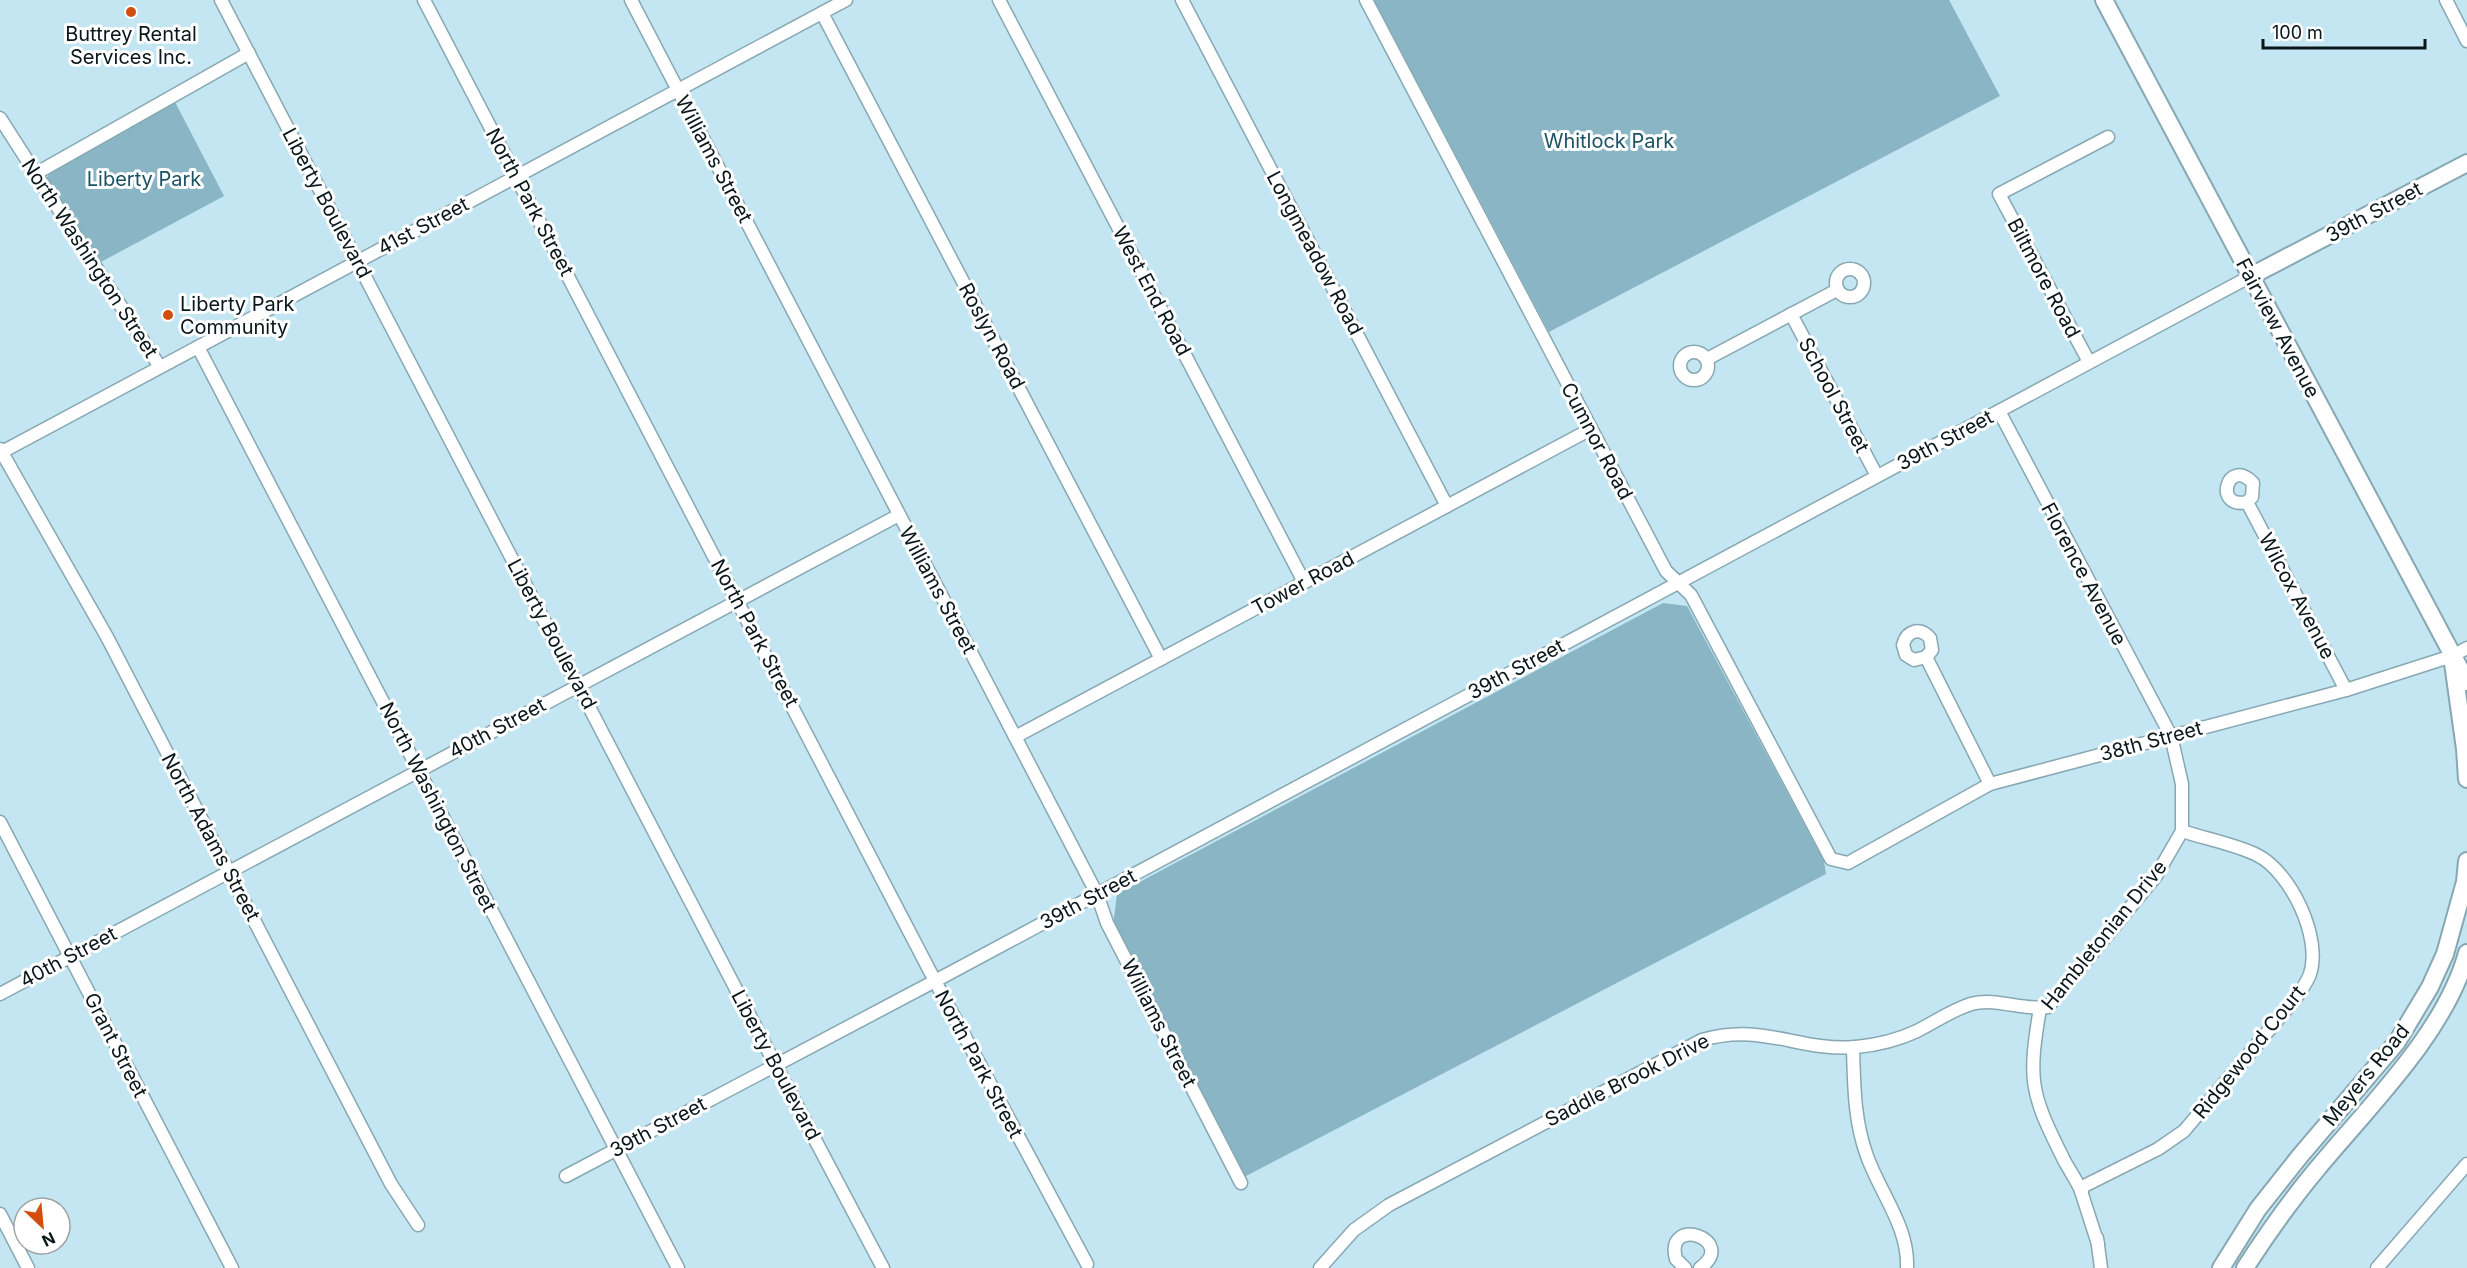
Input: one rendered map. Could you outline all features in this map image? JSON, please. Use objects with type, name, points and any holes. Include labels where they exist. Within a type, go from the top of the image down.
[{"type":"street","name":"Liberty Boulevard","points":[[221,0],[775,1064],[884,1268]]},
{"type":"street","name":"North Park Street","points":[[424,0],[935,981],[1087,1264]]},
{"type":"street","name":"Williams Street","points":[[631,0],[1097,894],[1107,922],[1242,1183]]},
{"type":"street","name":"41st Street","points":[[0,451],[846,0]]},
{"type":"street","name":"West End Road","points":[[999,0],[1304,582]]},
{"type":"street","name":"Longmeadow Road","points":[[1182,0],[1448,506]]},
{"type":"street","name":"Cumnor Road","points":[[1366,0],[1666,571],[1690,595],[1831,859],[1848,863]]},
{"type":"street","name":"Fairview Avenue","points":[[2104,0],[2452,656]]},
{"type":"street","points":[[2446,0],[2467,41]]},
{"type":"street","name":"Roslyn Road","points":[[822,13],[1161,659]]},
{"type":"street","points":[[35,174],[249,53]]},
{"type":"street","name":"North Washington Street","points":[[0,118],[160,367]]},
{"type":"street","name":"Biltmore Road","points":[[2089,362],[1999,194],[2108,137]]},
{"type":"street","name":"39th Street","points":[[566,1176],[935,981],[2089,362],[2467,163]]},
{"type":"street","points":[[1707,359],[1837,290]]},
{"type":"street","name":"School Street","points":[[1791,314],[1877,476]]},
{"type":"street","name":"North Washington Street","points":[[198,347],[678,1268]]},
{"type":"street","name":"Florence Avenue","points":[[1999,411],[2171,736]]},
{"type":"street","name":"Tower Road","points":[[1015,737],[1591,429]]},
{"type":"street","name":"North Adams Street","points":[[0,451],[107,637],[392,1184],[418,1225]]},
{"type":"street","name":"Wilcox Avenue","points":[[2247,502],[2346,690]]},
{"type":"street","name":"40th Street","points":[[0,994],[737,599],[899,515]]},
{"type":"street","name":"38th Street","points":[[1848,863],[1990,784],[2346,690],[2452,656],[2467,648]]},
{"type":"street","points":[[2452,656],[2467,682]]},
{"type":"street","points":[[2452,656],[2467,779]]},
{"type":"street","points":[[1926,657],[1990,784]]},
{"type":"street","points":[[2171,736],[2182,784],[2182,831]]},
{"type":"street","name":"Grant Street","points":[[0,822],[232,1268]]},
{"type":"street","name":"Hambletonian Drive","points":[[2080,1188],[2042,1115],[2036,1097],[2032,1071],[2040,1008],[2048,1007],[2148,886],[2182,831]]},
{"type":"street","name":"Ridgewood Court","points":[[2080,1188],[2158,1149],[2184,1131],[2296,998],[2310,974],[2312,945],[2308,927],[2298,902],[2279,873],[2257,855],[2182,831]]},
{"type":"street","name":"Meyers Road","points":[[2221,1268],[2259,1209],[2403,1033],[2430,987],[2445,954],[2465,882],[2467,861]]},
{"type":"street","name":"Meyers Road","points":[[2245,1268],[2276,1221],[2316,1170],[2415,1054],[2449,997],[2467,953]]},
{"type":"street","name":"Saddle Brook Drive","points":[[1320,1268],[1354,1230],[1389,1205],[1702,1040],[1717,1035],[1746,1032],[1820,1045],[1854,1047],[1903,1037],[1971,1004],[1989,1002],[2040,1008]]},
{"type":"street","points":[[1854,1047],[1856,1111],[1862,1141],[1874,1173],[1901,1228],[1907,1252],[1907,1268]]},
{"type":"street","points":[[2377,1268],[2467,1164]]},
{"type":"street","points":[[2080,1188],[2098,1244],[2101,1268]]},
{"type":"street","points":[[0,1214],[28,1268]]},
{"type":"street","points":[[1685,1268],[1676,1259],[1675,1246],[1681,1238],[1692,1234],[1703,1237],[1710,1246],[1710,1256],[1701,1268]]},
{"type":"green space","name":"Whitlock Park","points":[[1374,0],[1949,0],[2000,96],[1549,332]]},
{"type":"green space","name":"Liberty Park","points":[[175,102],[224,196],[99,263],[46,179],[52,169]]},
{"type":"green space","points":[[1663,603],[1687,606],[1824,861],[1826,874],[1244,1177],[1113,926],[1117,894]]},
{"type":"place","name":"Buttrey Rental Services Inc.","points":[[131,12]]},
{"type":"place","name":"Liberty Park Community","points":[[168,315]]}]
